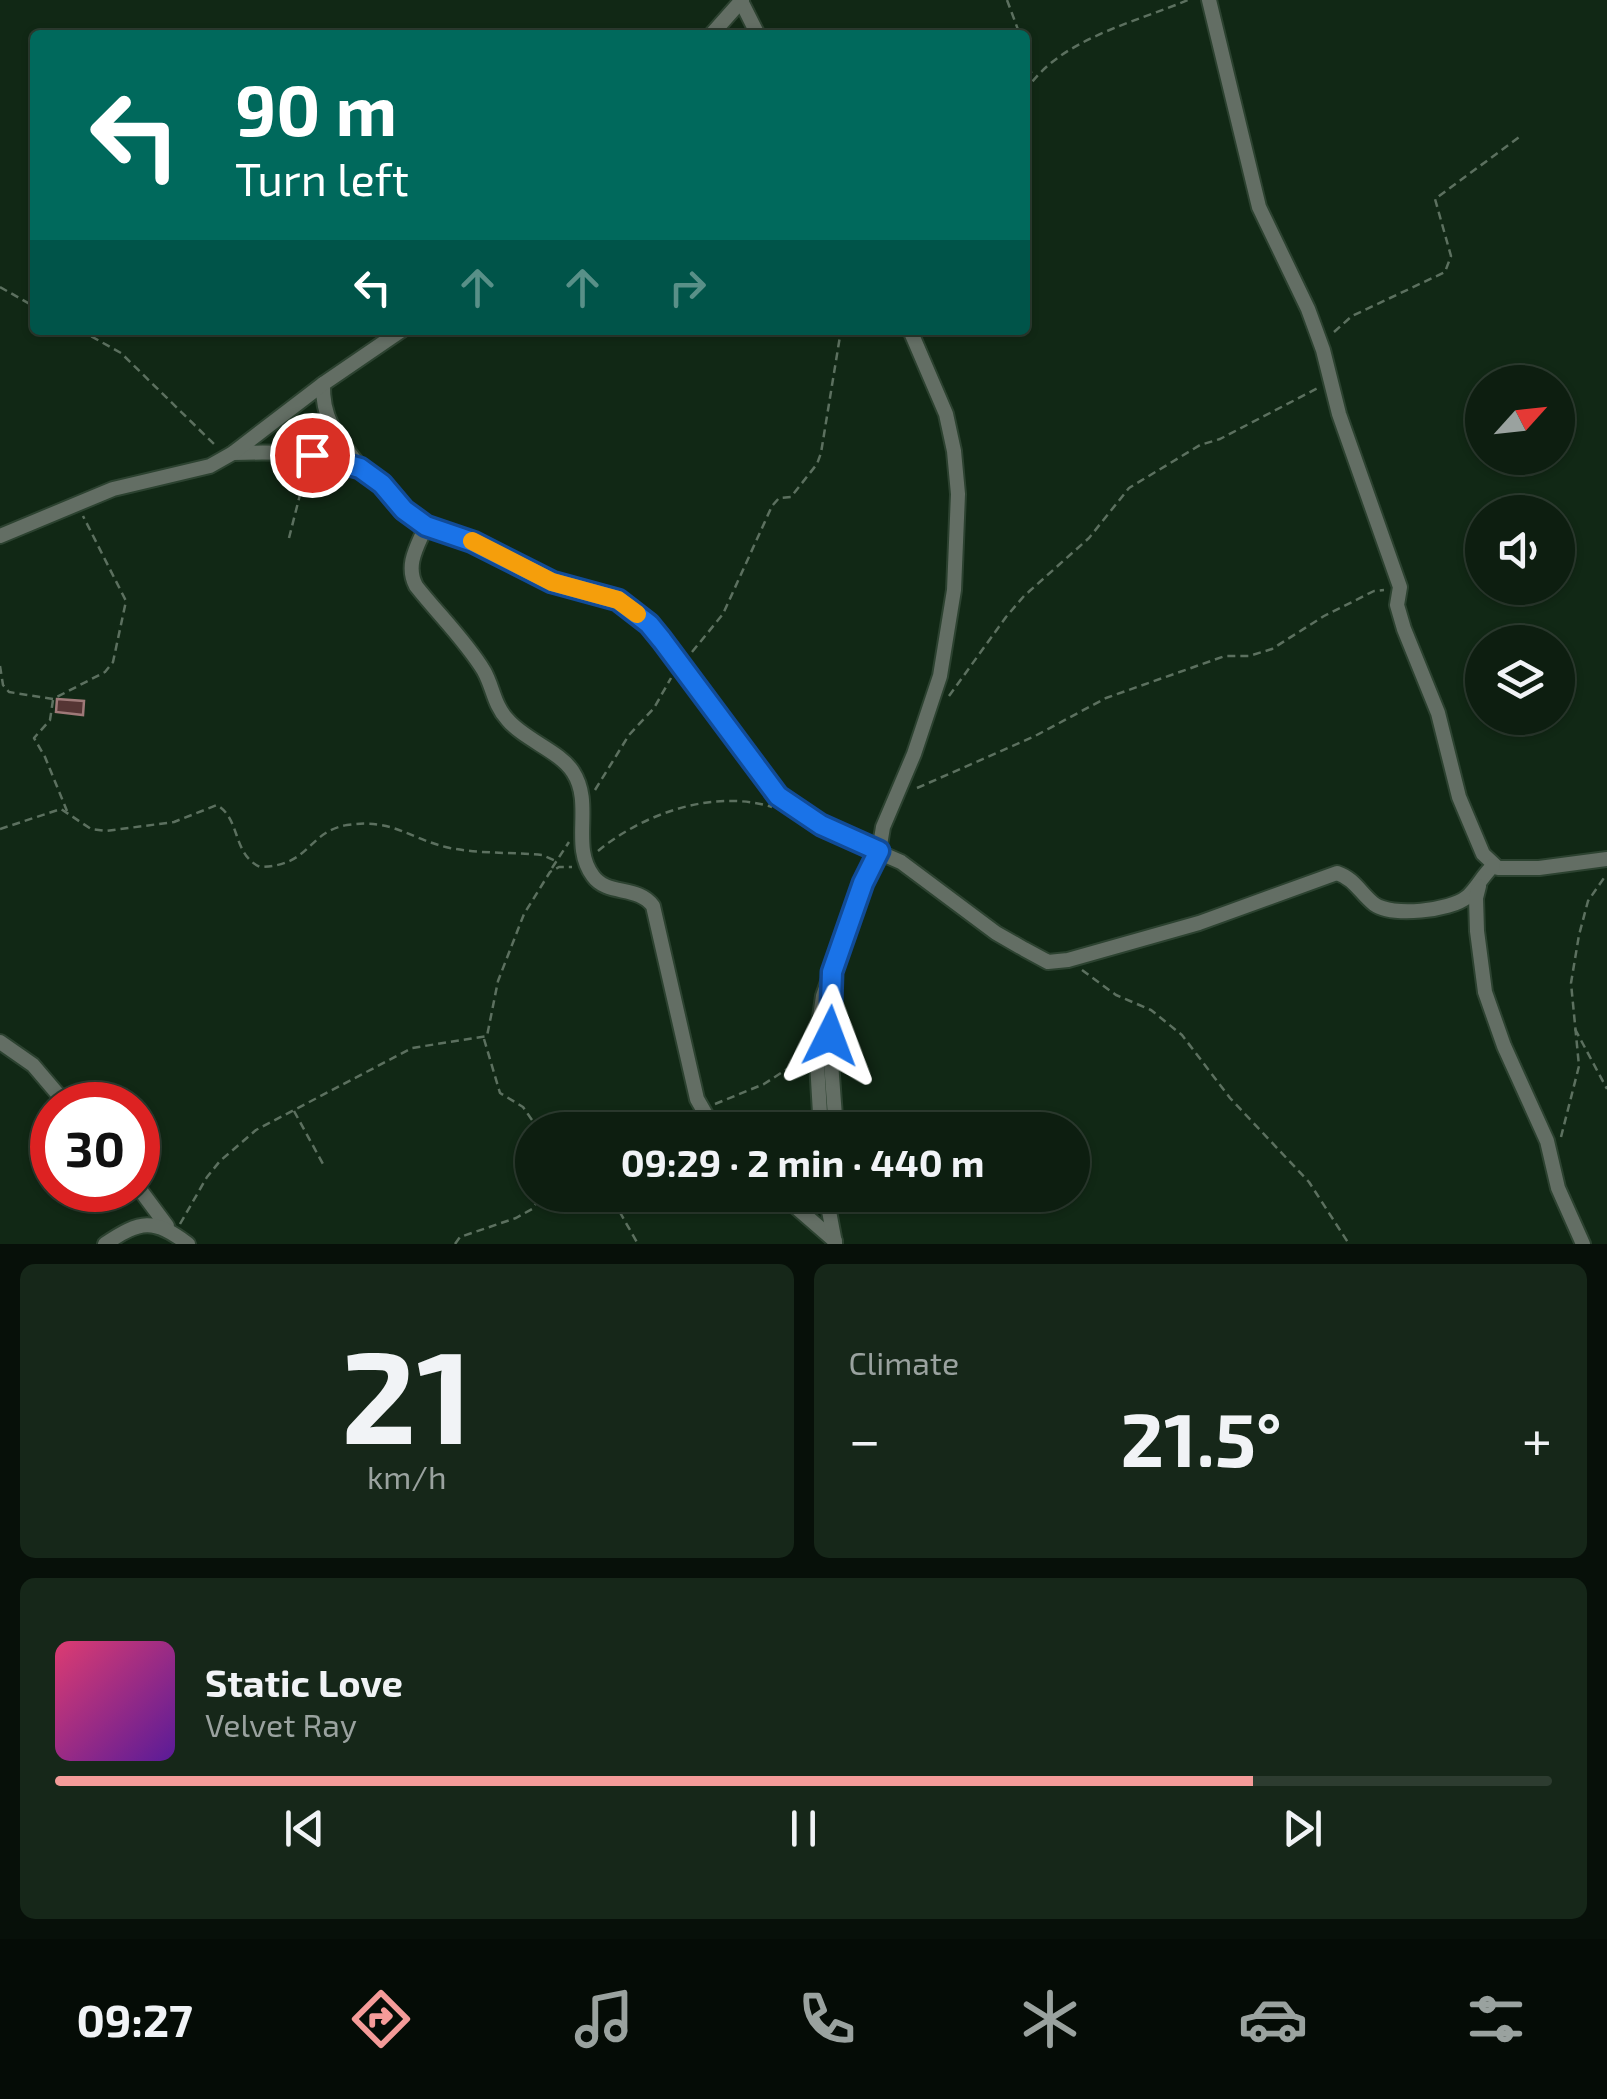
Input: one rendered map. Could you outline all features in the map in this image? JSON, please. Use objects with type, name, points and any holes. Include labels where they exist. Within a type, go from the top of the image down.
[{"type":"street","points":[[1209,0],[1259,207],[1324,350],[1339,414],[1400,587],[1397,605],[1404,629],[1438,713],[1459,796],[1488,871],[1476,898],[1485,992],[1504,1046],[1547,1141],[1558,1188],[1583,1244]]},
{"type":"street","points":[[716,30],[742,1],[756,30]]},
{"type":"street","points":[[0,536],[79,500],[130,484],[190,472],[230,455],[395,335]]},
{"type":"street","points":[[820,1112],[816,1046],[823,996],[940,676],[958,544],[958,494],[946,414],[912,335]]},
{"type":"street","points":[[323,384],[322,402],[330,430],[360,468],[382,484],[404,510],[426,526],[473,542],[552,582],[618,600],[649,624],[778,796],[821,825],[901,862],[1009,941],[1048,962],[1199,924],[1337,874],[1351,880],[1378,907],[1388,910],[1450,906],[1469,895],[1488,871],[1607,859]]},
{"type":"street","points":[[230,455],[312,455],[360,468]]},
{"type":"street","points":[[426,526],[412,560],[412,578],[483,670],[506,718],[572,770],[584,802],[582,831],[588,868],[608,886],[640,893],[652,906],[692,1082],[702,1110]]},
{"type":"street","points":[[832,972],[830,1036],[835,1112]]},
{"type":"street","points":[[0,1042],[34,1064],[48,1082]]},
{"type":"street","points":[[157,1212],[172,1232]]},
{"type":"street","points":[[801,1212],[835,1242]]},
{"type":"street","points":[[829,1212],[835,1242]]},
{"type":"street","points":[[834,1212],[835,1242]]},
{"type":"street","points":[[104,1244],[141,1225],[158,1224],[188,1244]]},
{"type":"path","points":[[1007,0],[1018,30]]},
{"type":"path","points":[[1030,83],[1059,56],[1188,0]]},
{"type":"path","points":[[1030,69],[1033,78]]},
{"type":"path","points":[[1324,350],[1342,322],[1445,272],[1450,264],[1449,244],[1434,200],[1522,135]]},
{"type":"path","points":[[0,287],[30,304]]},
{"type":"path","points":[[89,335],[121,352],[230,455]]},
{"type":"path","points":[[594,791],[629,735],[654,708],[680,666],[722,614],[772,506],[780,498],[791,497],[817,464],[840,335]]},
{"type":"path","points":[[950,695],[1024,596],[1088,538],[1128,488],[1200,445],[1220,439],[1264,417],[1280,404],[1332,382]]},
{"type":"path","points":[[290,538],[312,455]]},
{"type":"path","points":[[0,666],[7,690],[54,699],[110,667],[118,653],[127,603],[84,519],[79,500]]},
{"type":"path","points":[[894,800],[1035,736],[1106,698],[1225,656],[1258,654],[1374,591],[1400,587]]},
{"type":"path","points":[[54,699],[50,720],[34,738],[46,757],[67,812]]},
{"type":"path","points":[[550,872],[559,867],[588,868],[602,848],[637,826],[690,807],[735,799],[775,808]]},
{"type":"path","points":[[0,828],[56,810],[67,812],[91,829],[106,831],[174,822],[217,805],[228,814],[244,856],[260,866],[291,862],[331,829],[365,823],[384,824],[448,848],[542,855],[556,861]]},
{"type":"path","points":[[172,1232],[220,1161],[256,1130],[412,1048],[484,1038],[491,1032],[504,962],[531,900],[570,841],[582,831]]},
{"type":"path","points":[[1555,1168],[1579,1066],[1571,982],[1579,934],[1588,901],[1607,874]]},
{"type":"path","points":[[1062,961],[1168,1022],[1230,1098],[1309,1182],[1349,1244]]},
{"type":"path","points":[[1574,1026],[1607,1089]]},
{"type":"path","points":[[484,1038],[500,1093],[526,1112]]},
{"type":"path","points":[[690,1112],[764,1084],[816,1046]]},
{"type":"path","points":[[293,1110],[323,1164]]},
{"type":"path","points":[[455,1244],[460,1237],[524,1212]]},
{"type":"path","points":[[620,1212],[638,1244]]},
{"type":"building","points":[[57,699],[84,701],[83,715],[56,712]]},
{"type":"slow traffic","points":[[472,541],[552,582],[618,600],[637,614]]},
{"type":"route","points":[[312,455],[360,468],[426,526],[473,542],[552,582],[627,606],[662,640],[778,796],[821,825],[879,851],[863,883],[832,972],[830,1036]]}]
